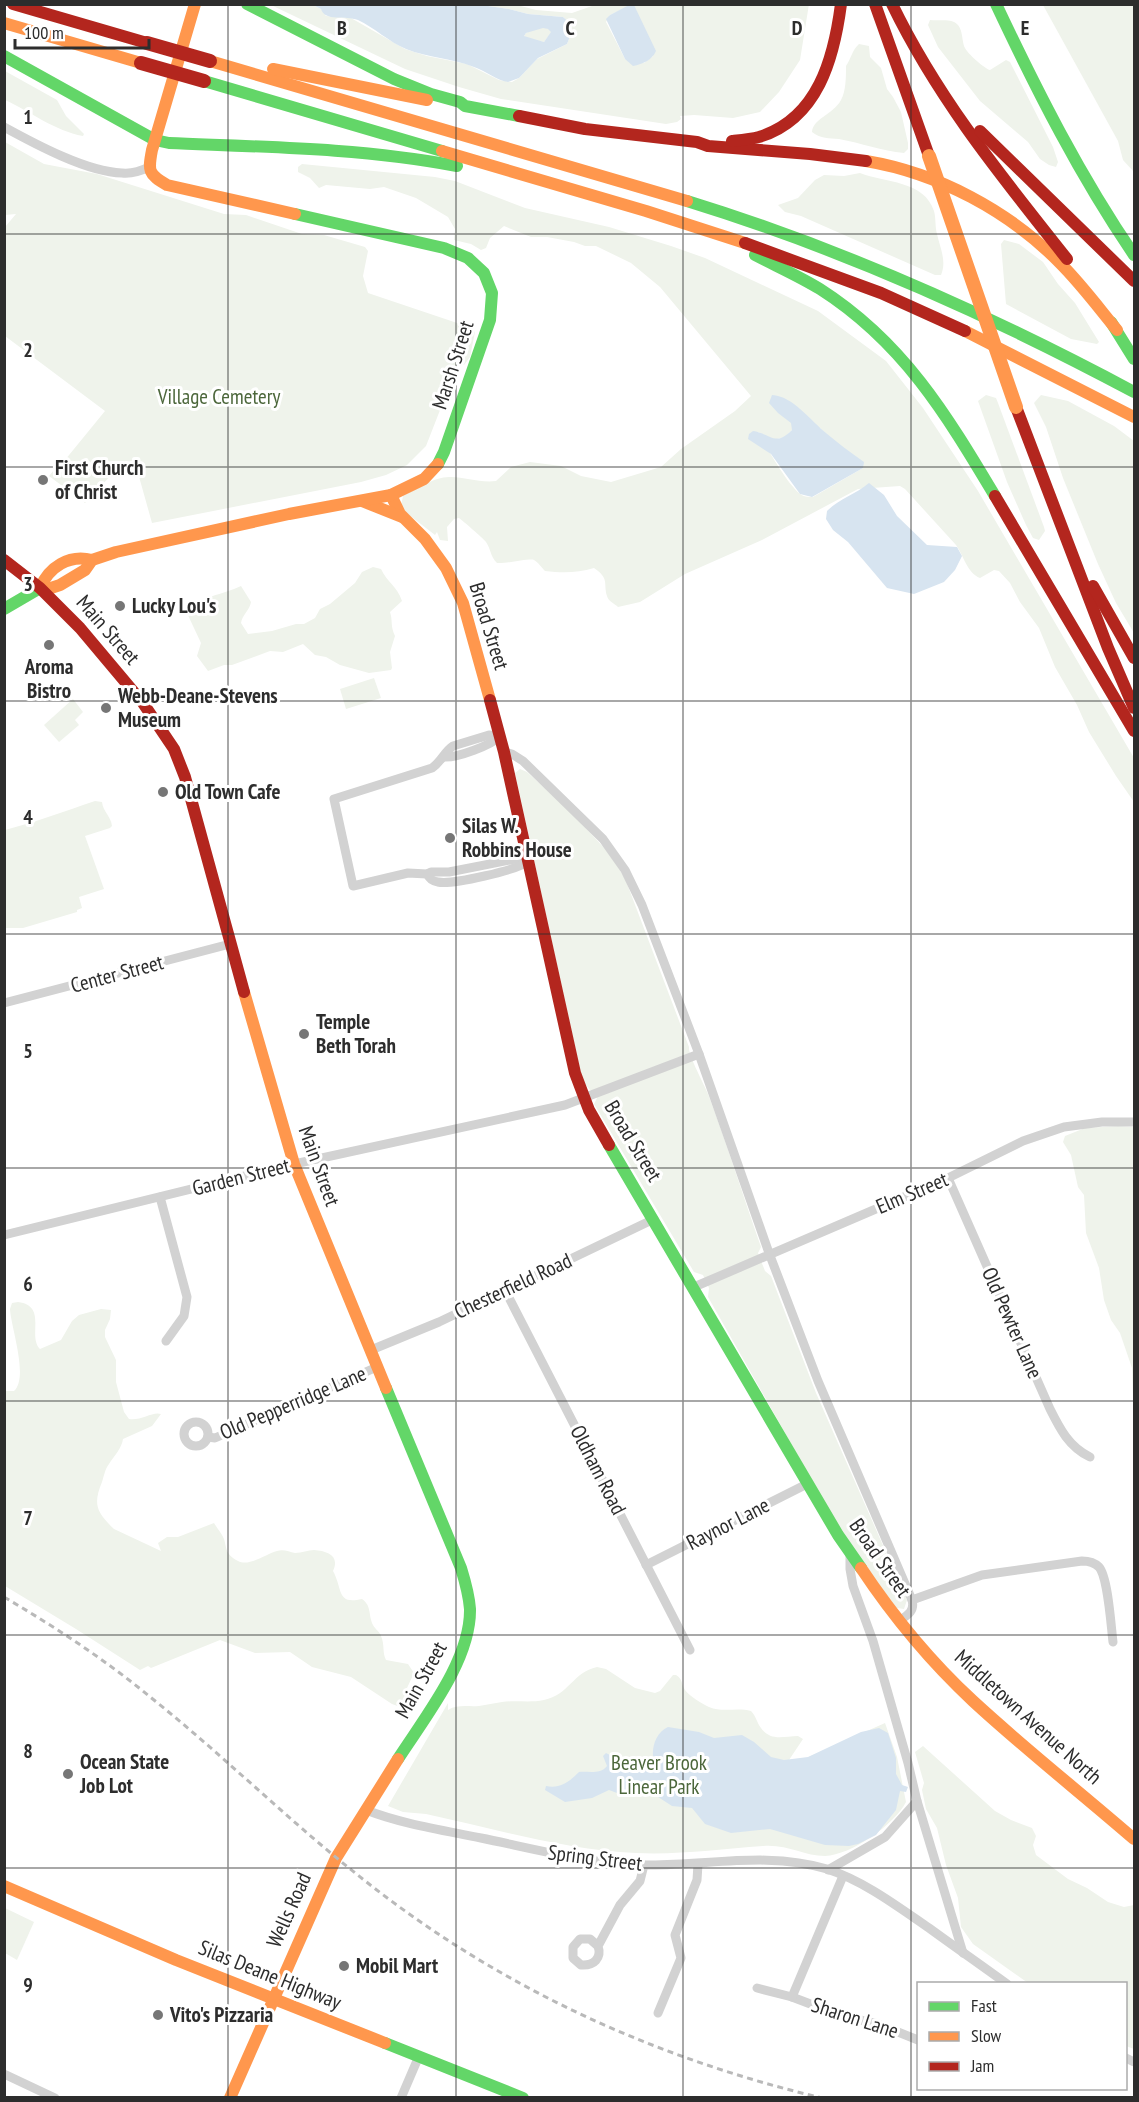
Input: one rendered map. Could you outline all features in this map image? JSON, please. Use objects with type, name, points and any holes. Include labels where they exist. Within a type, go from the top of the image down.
[{"type":"main road","points":[[13,4],[678,198],[801,239],[979,313],[1046,345],[1134,392]]},
{"type":"main road","points":[[149,167],[195,4]]},
{"type":"main road","points":[[247,4],[394,79],[431,94],[460,102],[465,106]]},
{"type":"main road","points":[[239,69],[260,68],[282,71],[457,107],[465,106],[595,131],[697,142],[751,139],[781,127],[800,113],[813,98],[826,73],[836,40],[841,4]]},
{"type":"main road","points":[[875,4],[1016,407],[1108,648],[1134,708]]},
{"type":"main road","points":[[892,4],[913,48],[947,102],[1068,259],[1132,355]]},
{"type":"main road","points":[[901,4],[939,74],[976,126],[1134,281]]},
{"type":"main road","points":[[996,4],[1074,162],[1134,255]]},
{"type":"main road","points":[[4,23],[724,236],[841,278],[929,314],[1013,352],[1134,417]]},
{"type":"main road","points":[[4,56],[155,140],[169,143],[378,154],[426,159],[465,167],[489,165]]},
{"type":"main road","points":[[697,142],[708,146],[862,160],[898,168],[945,185],[992,210],[1040,245],[1078,283],[1117,330]]},
{"type":"main road","name":"Marsh Street","points":[[4,609],[40,588],[60,585],[85,570],[92,560],[116,552],[391,495],[412,486],[427,476],[437,465],[448,445],[490,321],[493,295],[489,281],[483,271],[469,258],[444,248],[167,185],[151,175],[149,167]]},
{"type":"main road","points":[[724,236],[753,254],[806,281],[838,302],[883,339],[918,376],[950,421],[1134,731]]},
{"type":"main road","name":"Broad Street","points":[[391,495],[398,511],[432,548],[455,585],[465,612],[504,752],[571,1059],[584,1099],[850,1555],[899,1621]]},
{"type":"main road","points":[[361,501],[406,520]]},
{"type":"main road","points":[[1066,538],[1134,658]]},
{"type":"main road","name":"Main Street","points":[[4,560],[40,588],[80,628],[156,720],[174,749],[185,777],[230,944],[294,1164],[464,1575],[471,1612],[465,1642],[447,1683],[366,1810]]},
{"type":"main road","name":"Middletown Avenue North","points":[[899,1621],[959,1688],[1134,1839]]},
{"type":"main road","name":"Wells Road","points":[[230,2097],[329,1872],[366,1810]]},
{"type":"main road","name":"Silas Deane Highway","points":[[4,1886],[129,1941],[523,2097]]},
{"type":"street","points":[[4,127],[50,150],[98,169],[125,173],[149,167]]},
{"type":"street","points":[[500,736],[489,735],[453,746],[432,768],[334,800],[353,886],[408,873],[449,872],[515,859],[528,861]]},
{"type":"street","name":"Broad Street","points":[[504,752],[518,757],[590,825],[616,856],[642,905],[818,1381],[914,1605],[912,1611],[899,1621]]},
{"type":"street","name":"Center Street","points":[[4,1003],[230,944]]},
{"type":"street","name":"Garden Street","points":[[4,1235],[294,1164],[540,1111],[584,1099],[699,1054]]},
{"type":"street","name":"Elm Street","points":[[694,1287],[948,1178],[1023,1141],[1064,1127],[1102,1122],[1134,1122]]},
{"type":"street","name":"Old Pewter Lane","points":[[948,1178],[1050,1408],[1068,1441],[1090,1457]]},
{"type":"street","points":[[160,1197],[187,1297],[184,1317],[166,1341]]},
{"type":"street","name":"Chesterfield Road","points":[[371,1350],[439,1322],[654,1219]]},
{"type":"street","name":"Oldham Road","points":[[506,1290],[690,1650]]},
{"type":"street","name":"Old Pepperridge Lane","points":[[208,1437],[215,1438],[377,1367]]},
{"type":"street","name":"Raynor Lane","points":[[646,1565],[809,1483]]},
{"type":"street","points":[[850,1555],[850,1575],[853,1586],[873,1641],[917,1802],[963,1953]]},
{"type":"street","points":[[912,1600],[982,1575],[1072,1562],[1090,1562],[1097,1565],[1104,1577],[1113,1642]]},
{"type":"street","points":[[828,1870],[885,1837],[917,1802]]},
{"type":"street","name":"Spring Street","points":[[366,1810],[391,1818],[550,1853],[594,1860],[644,1865],[762,1859],[799,1863],[828,1870],[890,1901],[1006,1982]]},
{"type":"street","points":[[658,2013],[681,1958],[675,1935],[697,1880],[698,1864]]},
{"type":"street","points":[[598,1946],[620,1905],[640,1881],[644,1865]]},
{"type":"street","name":"Sharon Lane","points":[[792,1997],[843,1876]]},
{"type":"street","name":"Sharon Lane","points":[[757,1988],[792,1997],[842,2016],[878,2024],[917,2040]]},
{"type":"street","points":[[400,2097],[419,2056]]},
{"type":"street","points":[[4,2074],[55,2097]]},
{"type":"green space","points":[[809,4],[800,60],[779,92],[760,112],[733,118],[680,116],[681,119],[677,122],[666,124],[501,99],[459,87],[405,69],[271,5],[313,5],[321,9],[326,16],[351,18],[405,49],[467,64],[499,80],[512,82],[537,59],[567,44],[571,34],[570,23],[563,17],[528,14],[481,5],[517,5],[536,10],[572,13],[592,6],[631,5],[610,15],[606,22],[625,59],[644,63],[653,56],[633,5]]},
{"type":"green space","points":[[1043,5],[1134,5],[1134,172],[1123,160],[1118,141]]},
{"type":"green space","points":[[930,20],[957,24],[961,30],[966,50],[988,69],[1006,60],[1010,62],[1053,147],[1058,162],[1056,167],[1040,159],[1028,142],[980,101],[938,47],[928,25]]},
{"type":"green space","points":[[537,28],[551,30],[544,42],[527,39],[524,36]]},
{"type":"green space","points":[[859,44],[869,46],[870,57],[881,68],[887,89],[901,112],[908,143],[908,149],[904,153],[822,137],[812,132],[816,123],[841,100],[845,88],[846,66]]},
{"type":"green space","points":[[5,71],[57,100],[66,116],[84,134],[83,136],[53,126],[5,100]]},
{"type":"green space","name":"Village Cemetery","points":[[5,142],[44,164],[97,174],[224,214],[246,215],[302,234],[324,235],[365,247],[368,251],[363,276],[368,293],[469,327],[475,332],[470,357],[464,365],[458,364],[426,446],[407,465],[386,475],[361,482],[152,523],[138,473],[132,467],[116,470],[85,503],[49,476],[54,470],[56,471],[105,411],[5,336],[5,227],[16,214],[5,215]]},
{"type":"green space","points":[[302,164],[455,181],[525,208],[609,227],[671,246],[705,258],[818,311],[886,361],[923,408],[978,491],[1134,758],[1134,802],[1089,732],[1077,705],[1055,667],[1039,628],[1020,602],[1010,583],[999,571],[994,570],[980,578],[976,576],[956,545],[900,486],[858,489],[762,540],[685,574],[640,602],[618,607],[608,598],[604,578],[594,568],[576,572],[558,572],[545,571],[534,560],[497,563],[486,542],[459,518],[454,519],[447,527],[448,541],[440,540],[437,532],[435,535],[404,511],[401,506],[403,496],[445,477],[496,481],[511,467],[530,462],[561,466],[581,476],[611,482],[661,467],[681,449],[735,411],[751,396],[660,287],[631,263],[596,246],[585,246],[547,237],[531,237],[504,226],[490,238],[486,248],[481,250],[471,244],[454,240],[455,229],[448,217],[416,198],[384,187],[370,189],[326,185],[319,188],[310,178],[298,172],[298,167]],"holes":[[[820,428],[863,468],[813,497],[804,496],[788,481],[758,432],[777,439],[785,437],[792,430]]]},
{"type":"green space","points":[[860,173],[913,188],[929,201],[934,211],[942,254],[941,275],[935,275],[801,216],[785,212],[778,205],[798,198],[815,180],[824,175],[844,176]]},
{"type":"green space","points":[[1004,240],[1019,244],[1043,262],[1075,303],[1099,342],[1097,344],[1071,339],[1006,304],[1001,244]]},
{"type":"green space","points":[[986,395],[996,398],[1044,527],[1045,531],[1039,540],[1033,538],[1007,482],[978,401]]},
{"type":"green space","points":[[1041,395],[1068,401],[1114,426],[1134,441],[1134,633],[1116,603],[1098,564],[1063,478],[1046,427],[1034,403]]},
{"type":"green space","points":[[373,567],[381,569],[402,601],[390,612],[395,636],[390,652],[391,670],[369,673],[340,665],[326,657],[315,655],[303,644],[283,652],[270,651],[208,671],[197,656],[201,643],[186,611],[198,602],[241,586],[251,602],[241,623],[248,634],[272,631],[304,624],[315,618],[320,609],[330,604],[355,583],[362,572]]},
{"type":"green space","points":[[374,678],[381,698],[346,709],[340,689]]},
{"type":"green space","points":[[73,699],[83,712],[75,720],[79,725],[59,742],[44,725]]},
{"type":"green space","points":[[520,769],[527,772],[569,810],[606,850],[626,881],[689,1051],[722,1132],[761,1247],[758,1253],[765,1271],[771,1276],[816,1393],[907,1600],[904,1609],[897,1608],[887,1597],[839,1528],[708,1297],[709,1288],[703,1275],[694,1272],[594,1104],[597,1098],[585,1084],[581,1074],[515,773]]},
{"type":"green space","points":[[95,801],[102,802],[112,826],[85,836],[104,889],[79,897],[82,908],[77,912],[23,928],[5,928],[5,830]]},
{"type":"green space","points":[[1134,1127],[1134,1405],[1132,1368],[1120,1333],[1111,1320],[1104,1300],[1099,1268],[1086,1233],[1084,1195],[1078,1187],[1071,1155],[1063,1142],[1065,1136],[1085,1128]]},
{"type":"green space","points":[[12,1303],[27,1305],[35,1315],[35,1337],[40,1349],[61,1340],[72,1321],[79,1315],[101,1309],[111,1310],[105,1337],[116,1360],[116,1382],[124,1412],[129,1419],[161,1414],[152,1426],[123,1439],[106,1468],[97,1502],[100,1512],[108,1523],[114,1529],[161,1551],[158,1543],[167,1537],[178,1537],[214,1523],[223,1537],[229,1554],[238,1561],[252,1561],[280,1550],[295,1553],[314,1550],[328,1553],[334,1558],[333,1571],[344,1598],[362,1599],[367,1605],[373,1625],[380,1633],[386,1660],[408,1664],[414,1673],[407,1688],[409,1695],[403,1708],[392,1704],[351,1677],[312,1667],[290,1652],[255,1653],[220,1640],[151,1668],[148,1666],[140,1670],[5,1586],[4,1391],[14,1391],[20,1375],[10,1309]]},
{"type":"green space","name":"Beaver Brook Linear Park","points":[[597,1667],[606,1669],[635,1688],[655,1693],[660,1691],[673,1675],[676,1675],[687,1692],[709,1707],[720,1710],[751,1711],[761,1728],[769,1735],[773,1737],[798,1736],[803,1739],[789,1760],[793,1764],[885,1723],[897,1757],[906,1802],[892,1820],[859,1845],[825,1856],[772,1846],[668,1853],[609,1851],[530,1838],[426,1814],[403,1812],[388,1806],[448,1703],[448,1710],[459,1706],[479,1706],[507,1701],[544,1700],[559,1693],[582,1674]]},
{"type":"green space","points":[[923,1746],[995,1811],[1032,1828],[1036,1836],[1033,1845],[1036,1855],[1068,1879],[1108,1902],[1124,1907],[1134,1905],[1134,2049],[1127,2046],[1127,1982],[1027,1982],[973,1944],[961,1927],[958,1898],[946,1865],[937,1828],[926,1809],[922,1790],[924,1783],[915,1752]]},
{"type":"green space","points":[[5,1908],[34,1922],[17,1960],[5,1953]]},
{"type":"shaded area","points":[[631,4],[634,5],[656,51],[647,61],[633,66],[625,59],[606,19]]},
{"type":"shaded area","points":[[313,5],[481,5],[528,14],[563,17],[570,23],[571,34],[567,44],[538,58],[519,78],[508,82],[466,64],[406,49],[358,20],[331,17],[323,13],[321,9]],"holes":[[[543,28],[551,32],[544,42],[524,36],[526,33]]]},
{"type":"shaded area","points":[[772,395],[780,396],[794,404],[826,433],[864,462],[863,468],[812,497],[800,494],[771,454],[748,439],[749,434],[753,431],[777,439],[792,430],[791,423],[769,403]]},
{"type":"shaded area","points":[[869,483],[884,495],[897,516],[927,545],[957,547],[962,556],[955,570],[944,582],[914,594],[887,588],[848,542],[833,530],[826,519],[827,511]]},
{"type":"shaded area","points":[[668,1727],[699,1732],[714,1738],[742,1735],[771,1757],[784,1760],[808,1757],[861,1732],[879,1728],[888,1733],[896,1758],[896,1774],[902,1785],[908,1787],[906,1792],[900,1791],[896,1810],[876,1835],[849,1846],[825,1845],[770,1829],[731,1833],[705,1824],[692,1808],[672,1806],[655,1795],[625,1796],[609,1790],[592,1798],[565,1802],[545,1790],[546,1786],[564,1784],[579,1772],[597,1772],[604,1769],[607,1766],[603,1756],[606,1753],[634,1767],[652,1771],[660,1762],[653,1756],[654,1743],[658,1735]]},
{"type":"railway","points":[[4,1597],[79,1644],[132,1682],[364,1880],[469,1954],[581,2014],[639,2040],[760,2082],[822,2098]]},
{"type":"traffic: fast","points":[[247,4],[394,79],[431,94],[460,102],[465,106],[519,116]]},
{"type":"traffic: fast","points":[[996,4],[1060,132],[1095,195],[1134,255]]},
{"type":"traffic: fast","points":[[4,56],[155,140],[169,143],[278,147],[386,155],[457,166]]},
{"type":"traffic: fast","points":[[204,81],[442,151]]},
{"type":"traffic: fast","points":[[687,201],[859,262],[970,310],[1134,392]]},
{"type":"traffic: fast","points":[[295,214],[444,248],[468,258],[484,273],[492,293],[490,320],[438,464]]},
{"type":"traffic: fast","points":[[755,255],[820,289],[875,332],[899,356],[940,408],[995,496]]},
{"type":"traffic: fast","points":[[1111,322],[1134,359]]},
{"type":"traffic: fast","points":[[4,609],[40,588]]},
{"type":"traffic: fast","points":[[609,1145],[838,1535],[861,1568]]},
{"type":"traffic: fast","points":[[386,1388],[461,1568],[470,1609],[463,1648],[455,1668],[433,1707],[398,1759]]},
{"type":"traffic: fast","points":[[385,2043],[523,2098]]},
{"type":"traffic: slow","points":[[195,4],[152,150],[151,171],[156,178],[167,185],[295,214]]},
{"type":"traffic: slow","points":[[4,23],[141,63]]},
{"type":"traffic: slow","points":[[210,61],[687,201]]},
{"type":"traffic: slow","points":[[273,69],[427,100]]},
{"type":"traffic: slow","points":[[442,151],[646,211],[745,243]]},
{"type":"traffic: slow","points":[[929,156],[1016,407]]},
{"type":"traffic: slow","points":[[866,161],[920,175],[946,185],[995,211],[1040,244],[1060,263],[1117,330]]},
{"type":"traffic: slow","points":[[965,331],[1134,417]]},
{"type":"traffic: slow","points":[[40,588],[60,585],[85,570],[92,560],[116,552],[289,514],[391,495],[424,479],[438,464]]},
{"type":"traffic: slow","points":[[391,495],[400,514],[425,539],[446,568],[463,603],[490,700]]},
{"type":"traffic: slow","points":[[362,501],[402,517]]},
{"type":"traffic: slow","points":[[40,588],[54,568],[61,564],[75,559],[92,560]]},
{"type":"traffic: slow","points":[[244,992],[294,1164],[386,1388]]},
{"type":"traffic: slow","points":[[861,1568],[913,1638],[957,1686],[1134,1839]]},
{"type":"traffic: slow","points":[[230,2098],[336,1858],[398,1759]]},
{"type":"traffic: slow","points":[[4,1886],[176,1960],[385,2043]]},
{"type":"traffic: jam","points":[[13,4],[147,43]]},
{"type":"traffic: jam","points":[[732,141],[759,137],[779,128],[796,116],[809,101],[828,65],[841,4]]},
{"type":"traffic: jam","points":[[875,4],[929,156]]},
{"type":"traffic: jam","points":[[892,4],[910,39],[950,105],[1067,259]]},
{"type":"traffic: jam","points":[[147,43],[210,61]]},
{"type":"traffic: jam","points":[[141,63],[204,81]]},
{"type":"traffic: jam","points":[[519,116],[585,129],[697,142],[708,146],[866,161]]},
{"type":"traffic: jam","points":[[980,131],[1134,281]]},
{"type":"traffic: jam","points":[[745,243],[881,293],[965,331]]},
{"type":"traffic: jam","points":[[1016,407],[1108,648],[1134,708]]},
{"type":"traffic: jam","points":[[995,496],[1134,731]]},
{"type":"traffic: jam","points":[[4,560],[40,588],[80,628],[143,703],[174,749],[185,777],[244,992]]},
{"type":"traffic: jam","points":[[1093,586],[1134,658]]},
{"type":"traffic: jam","points":[[490,700],[504,752],[575,1073],[589,1110],[609,1145]]},
{"type":"place","name":"First Church of Christ","points":[[43,480]]},
{"type":"place","name":"Lucky Lou's","points":[[120,606]]},
{"type":"place","name":"Aroma Bistro","points":[[49,645]]},
{"type":"place","name":"Webb-Deane-Stevens Museum","points":[[106,708]]},
{"type":"place","name":"Old Town Cafe","points":[[163,792]]},
{"type":"place","name":"Silas W. Robbins House","points":[[450,838]]},
{"type":"place","name":"Temple Beth Torah","points":[[304,1034]]},
{"type":"place","name":"Ocean State Job Lot","points":[[68,1774]]},
{"type":"place","name":"Mobil Mart","points":[[344,1966]]},
{"type":"place","name":"Vito's Pizzaria","points":[[158,2015]]}]
